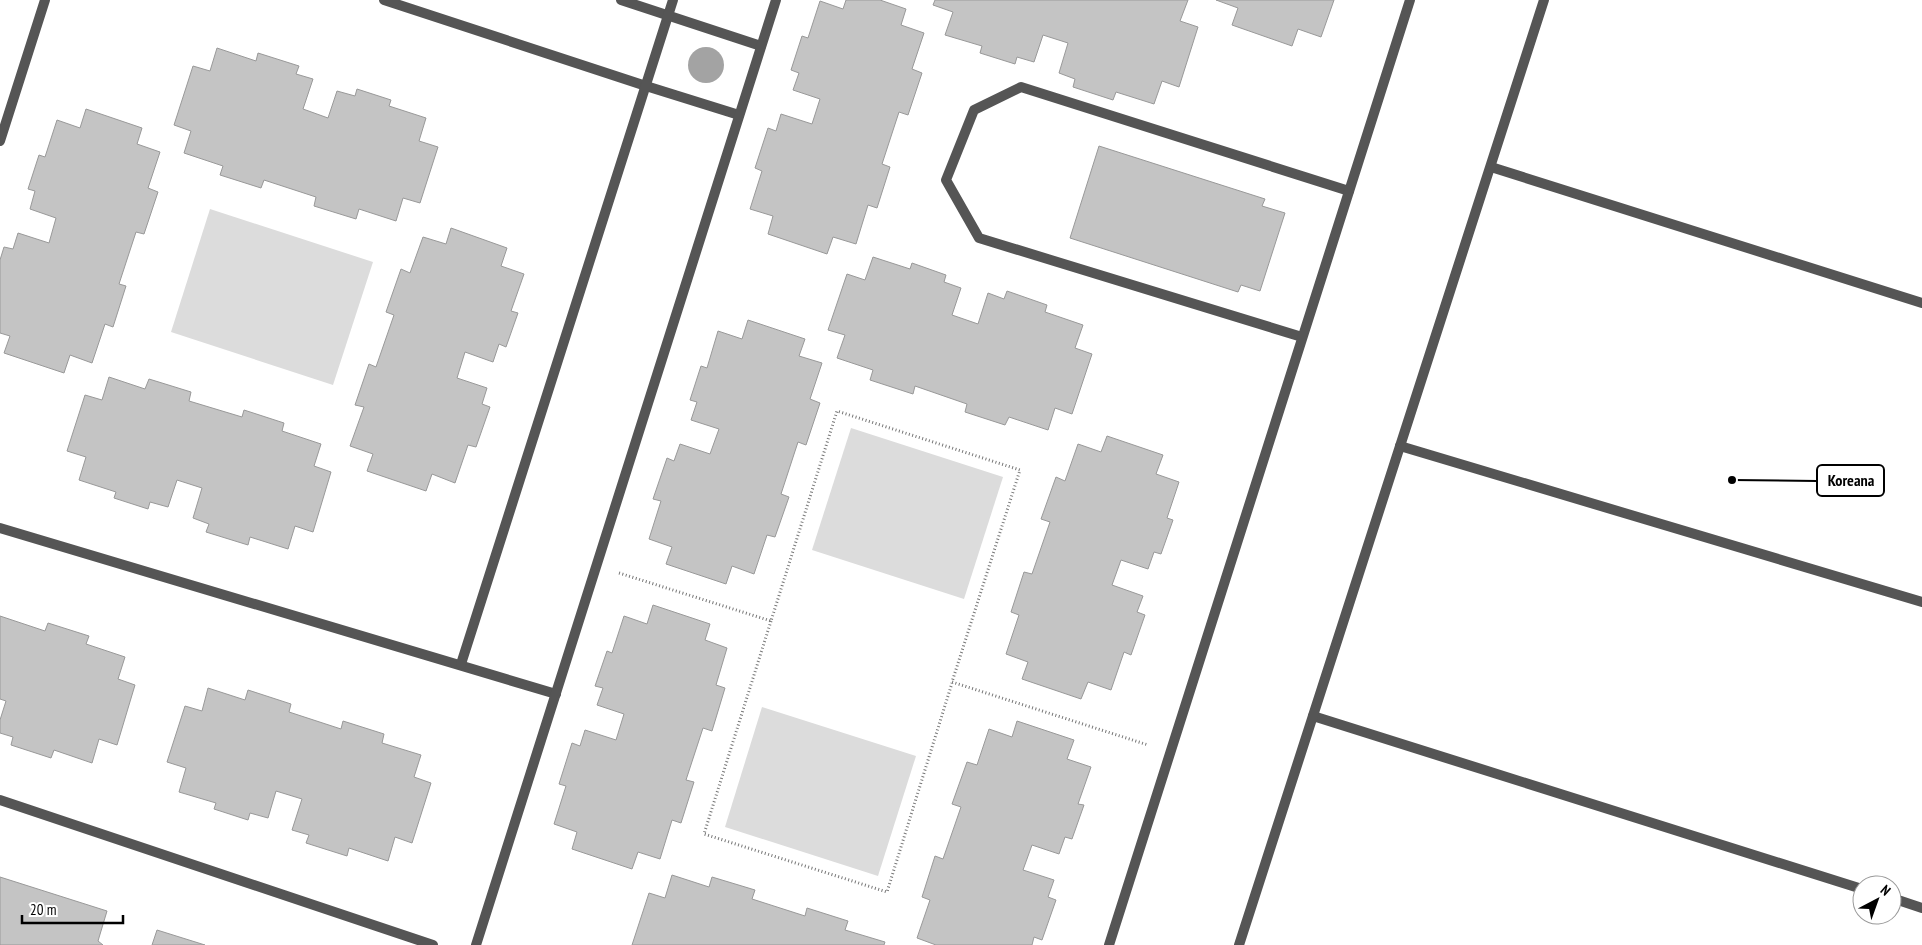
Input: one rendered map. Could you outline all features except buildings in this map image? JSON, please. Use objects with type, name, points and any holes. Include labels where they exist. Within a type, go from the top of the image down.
[{"type":"street","points":[[0,141],[45,0]]},
{"type":"street","points":[[384,0],[739,115]]},
{"type":"street","points":[[621,0],[761,46]]},
{"type":"street","points":[[461,664],[673,0]]},
{"type":"street","points":[[476,945],[776,0]]},
{"type":"street","points":[[1109,945],[1410,0]]},
{"type":"street","points":[[1239,945],[1544,0]]},
{"type":"street","points":[[1302,337],[979,238],[946,180],[974,110],[1020,86],[1349,191]]},
{"type":"street","points":[[1490,167],[1922,303]]},
{"type":"street","points":[[1400,446],[1922,602]]},
{"type":"street","points":[[0,528],[461,664],[556,694]]},
{"type":"street","points":[[1313,716],[1852,886]]},
{"type":"street","points":[[0,800],[433,945]]},
{"type":"street","points":[[1902,901],[1922,908]]},
{"type":"path","points":[[837,411],[1020,470],[887,892],[704,834],[771,622],[837,411]]},
{"type":"path","points":[[596,566],[771,622]]},
{"type":"path","points":[[952,682],[1170,752]]},
{"type":"shaded area","points":[[706,47],[713,48],[719,52],[723,58],[723,72],[719,78],[713,82],[706,83],[699,82],[693,78],[689,72],[688,65],[689,58],[693,52],[699,48]]},
{"type":"shaded area","points":[[210,209],[373,262],[333,385],[171,332]]},
{"type":"shaded area","points":[[851,428],[1003,477],[964,599],[812,550]]},
{"type":"shaded area","points":[[762,707],[916,756],[878,876],[725,827]]},
{"type":"place","name":"Koreana","points":[[1732,480]]}]
